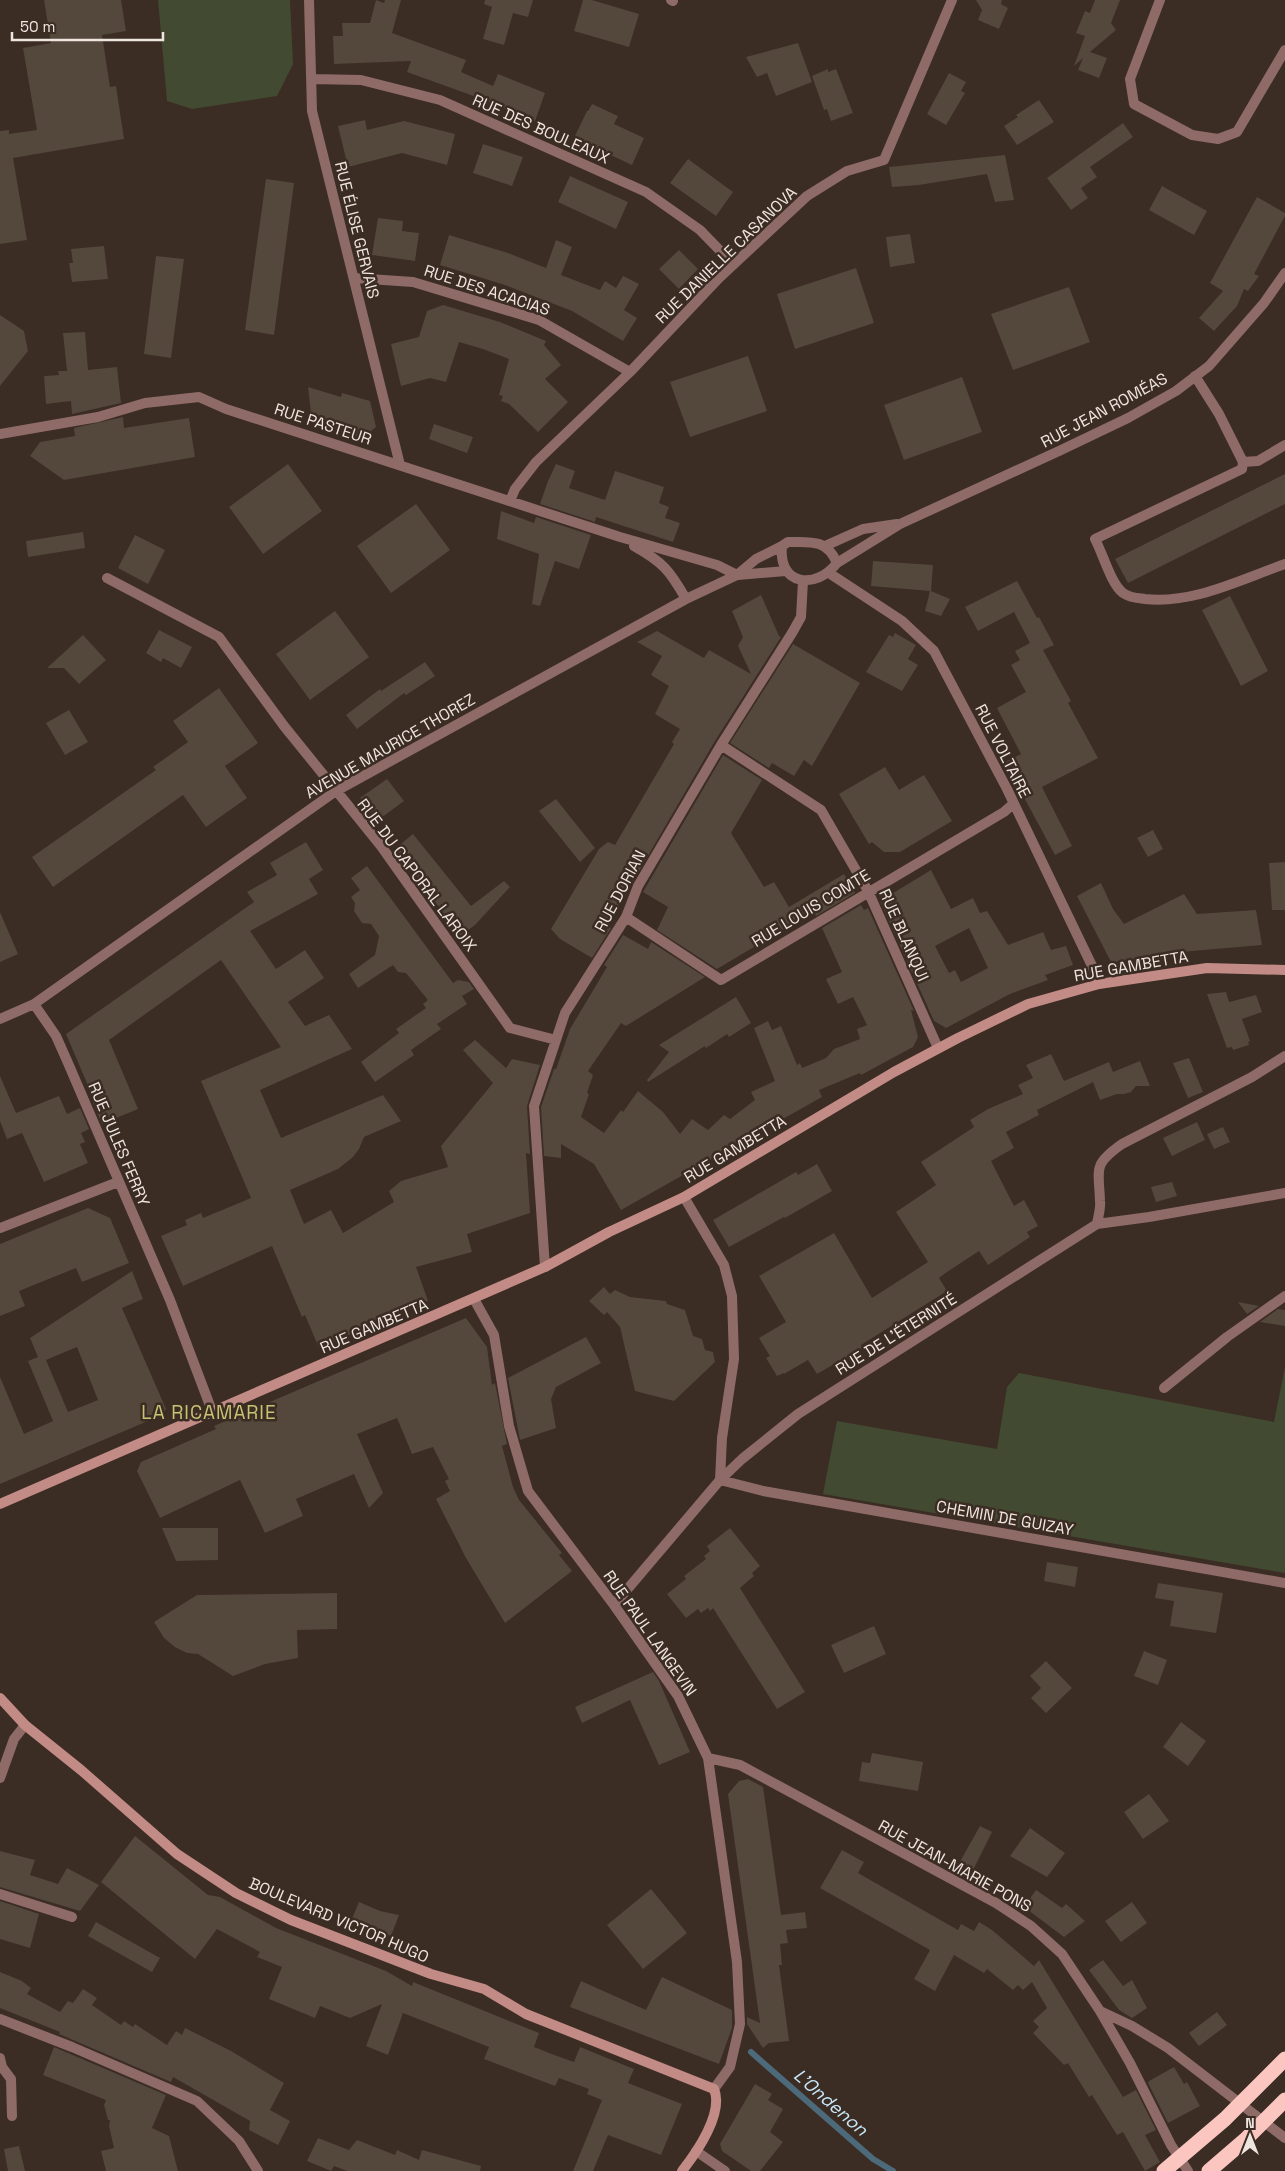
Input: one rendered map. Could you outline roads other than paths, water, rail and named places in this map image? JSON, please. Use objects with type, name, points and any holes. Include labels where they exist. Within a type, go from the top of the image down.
[{"type":"highway","points":[[1164,2171],[1225,2119],[1285,2059]]},
{"type":"highway","points":[[1209,2171],[1285,2100]]},
{"type":"main road","name":"RUE GAMBETTA","points":[[0,1504],[474,1300],[545,1267],[609,1232],[684,1197],[894,1072],[1028,1004],[1099,984],[1207,968],[1285,970]]},
{"type":"main road","name":"BOULEVARD VICTOR HUGO","points":[[0,1698],[25,1725],[81,1770],[177,1854],[236,1893],[291,1920],[421,1971],[484,1989],[526,2014],[714,2089]]},
{"type":"main road","points":[[682,2171],[696,2151],[714,2116],[718,2103],[714,2089]]},
{"type":"street","name":"RUE ÉLISE GERVAIS","points":[[309,0],[312,112],[400,465]]},
{"type":"street","name":"RUE DANIELLE CASANOVA","points":[[510,501],[515,490],[536,462],[630,372],[733,264],[807,196],[847,171],[884,160],[952,0]]},
{"type":"street","points":[[1160,0],[1130,79],[1134,104],[1192,135],[1218,139],[1237,132],[1285,50]]},
{"type":"street","name":"RUE DES BOULEAUX","points":[[312,79],[361,80],[440,100],[646,192],[700,230],[733,264]]},
{"type":"street","name":"RUE JEAN ROMÉAS","points":[[837,563],[900,524],[1128,418],[1176,390],[1209,366],[1264,303],[1285,273]]},
{"type":"street","name":"RUE DES ACACIAS","points":[[354,278],[413,282],[539,320],[630,372]]},
{"type":"street","points":[[1195,376],[1219,414],[1243,462],[1242,469],[1095,539],[1112,577],[1121,592],[1131,598],[1164,601],[1190,598],[1285,564]]},
{"type":"street","name":"RUE PASTEUR","points":[[0,434],[98,417],[145,403],[199,397],[226,409],[620,538],[717,565],[736,575]]},
{"type":"street","points":[[1243,462],[1258,461],[1285,445]]},
{"type":"street","name":"RUE JEAN ROMÉAS","points":[[825,546],[863,529],[900,524]]},
{"type":"street","name":"RUE PASTEUR","points":[[620,538],[658,559],[678,584],[686,600]]},
{"type":"street","points":[[788,542],[811,542],[825,546],[833,552],[837,563],[829,573],[817,579],[803,581],[794,578],[786,571],[781,560],[782,546],[788,542]]},
{"type":"street","name":"AVENUE MAURICE THOREZ","points":[[0,1018],[34,1004],[336,791],[686,600],[736,575],[756,559],[782,546]]},
{"type":"street","name":"AVENUE MAURICE THOREZ","points":[[736,575],[786,571]]},
{"type":"street","name":"RUE VOLTAIRE","points":[[829,573],[902,621],[934,652],[1007,789],[1099,984]]},
{"type":"street","name":"RUE DU CAPORAL LAROIX","points":[[107,578],[219,637],[284,726],[381,846],[510,1028],[556,1040]]},
{"type":"street","name":"RUE DORIAN","points":[[545,1267],[534,1106],[565,1013],[626,918],[638,886],[721,745],[801,617],[803,581]]},
{"type":"street","name":"RUE BLANQUI","points":[[721,745],[821,810],[868,891],[938,1048]]},
{"type":"street","name":"RUE LOUIS COMTE","points":[[626,918],[721,980],[1004,812],[1013,804]]},
{"type":"street","name":"RUE JULES FERRY","points":[[34,1004],[56,1036],[170,1300],[212,1412]]},
{"type":"street","points":[[1097,1224],[1101,1203],[1097,1172],[1107,1154],[1122,1144],[1252,1077],[1285,1056]]},
{"type":"street","points":[[0,1228],[118,1182]]},
{"type":"street","name":"RUE DE L'ÉTERNITÉ","points":[[614,1605],[720,1480],[742,1459],[798,1414],[1097,1224],[1149,1217],[1285,1193]]},
{"type":"street","points":[[684,1197],[724,1265],[732,1296],[734,1360],[722,1438],[720,1480]]},
{"type":"street","points":[[1164,1388],[1228,1337],[1285,1296]]},
{"type":"street","name":"RUE PAUL LANGEVIN","points":[[474,1300],[494,1335],[509,1426],[528,1491],[614,1605],[678,1696],[708,1758],[737,1962],[740,2024],[730,2067],[714,2089]]},
{"type":"street","name":"CHEMIN DE GUIZAY","points":[[720,1480],[763,1491],[1285,1583]]},
{"type":"street","points":[[0,1778],[14,1740],[25,1725]]},
{"type":"street","name":"RUE JEAN-MARIE PONS","points":[[708,1758],[740,1765],[1003,1908],[1031,1926],[1062,1954],[1100,2011],[1130,2063],[1170,2145],[1188,2171]]},
{"type":"street","points":[[0,1894],[72,1917]]},
{"type":"street","points":[[1100,2011],[1132,2026],[1168,2048],[1285,2138]]},
{"type":"street","points":[[0,2019],[72,2047],[197,2101],[239,2141],[258,2171]]},
{"type":"street","points":[[0,2058],[2,2067],[11,2079],[12,2116]]},
{"type":"street","points":[[696,2151],[725,2171]]},
{"type":"waterway","name":"L'Ondenon","points":[[751,2052],[873,2159],[893,2171]]},
{"type":"district","name":"LA RICAMARIE","points":[[209,1412]]}]
